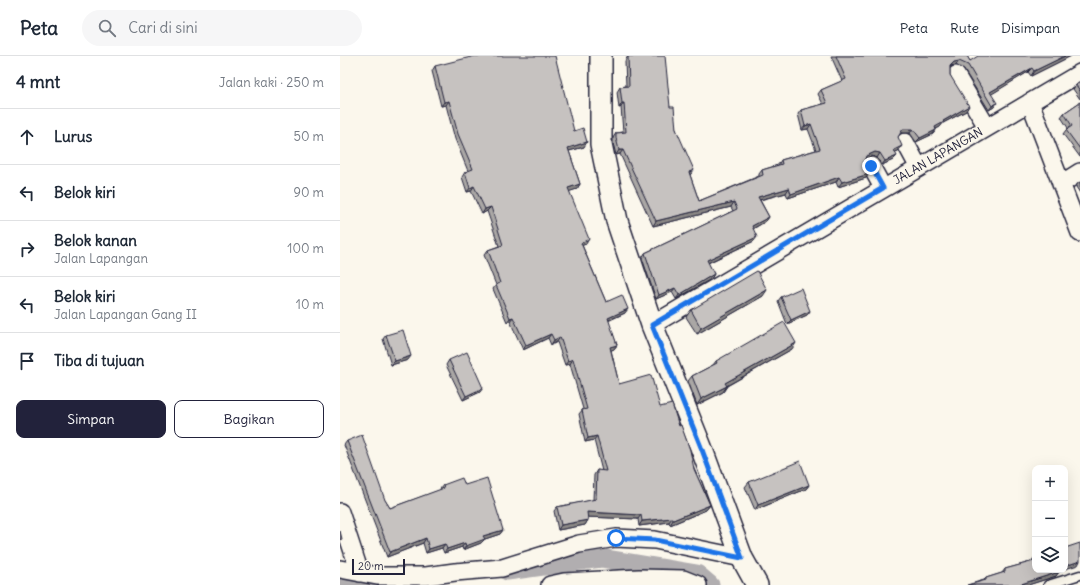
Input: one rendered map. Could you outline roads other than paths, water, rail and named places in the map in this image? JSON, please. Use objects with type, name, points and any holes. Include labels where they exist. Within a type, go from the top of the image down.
[{"type":"street","points":[[601,56],[601,144],[617,221],[652,325],[701,447],[742,558],[757,585]]},
{"type":"street","name":"JALAN LAPANGAN","points":[[652,325],[1080,73]]},
{"type":"street","points":[[956,75],[987,127]]},
{"type":"street","points":[[1030,102],[1080,233]]},
{"type":"street","points":[[905,142],[919,168]]},
{"type":"street","points":[[871,166],[883,188]]},
{"type":"street","points":[[1061,184],[1080,172]]},
{"type":"street","points":[[340,512],[360,573]]},
{"type":"street","points":[[340,569],[377,576],[426,576],[458,578],[502,568],[579,544],[616,538],[655,540],[742,558]]},
{"type":"street","points":[[550,585],[564,582],[640,578],[683,579],[698,585]]},
{"type":"lane","points":[[1048,585],[1080,575]]},
{"type":"waterway","points":[[507,571],[601,558],[697,574],[710,585]]},
{"type":"waterway","points":[[340,577],[373,585]]}]
